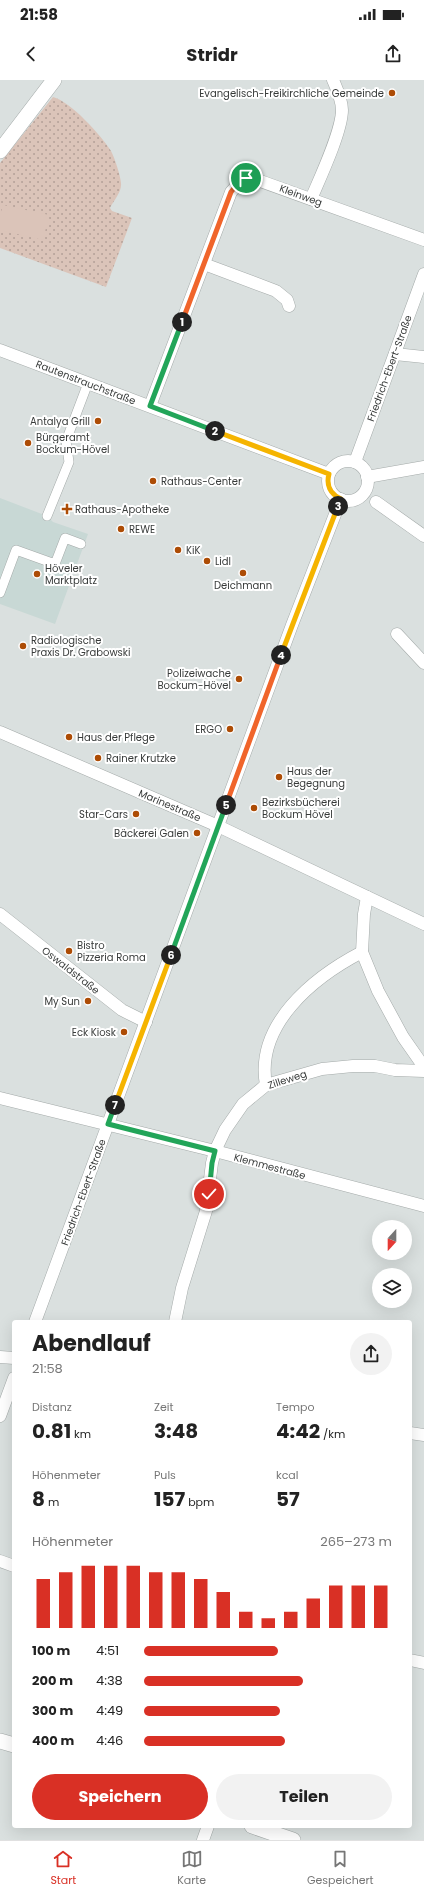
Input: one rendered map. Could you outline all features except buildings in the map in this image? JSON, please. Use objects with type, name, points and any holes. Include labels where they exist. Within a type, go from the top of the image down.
[{"type":"street","points":[[0,151],[54,80]]},
{"type":"street","points":[[311,199],[339,126],[342,110],[339,94],[333,80]]},
{"type":"street","name":"Kleinweg","points":[[150,406],[231,192],[242,180],[252,178],[424,240]]},
{"type":"street","points":[[204,264],[276,291],[287,300],[289,306]]},
{"type":"street","name":"Friedrich-Ebert-Straße","points":[[355,462],[424,274]]},
{"type":"street","name":"Rautenstrauchstraße","points":[[0,350],[329,474]]},
{"type":"street","points":[[395,354],[424,357]]},
{"type":"street","points":[[48,516],[69,462],[66,441],[88,383]]},
{"type":"street","points":[[349,461],[355,462],[365,471],[367,477],[366,488],[358,497],[347,501],[341,499],[330,489],[328,478],[329,474],[337,464],[349,461]]},
{"type":"street","points":[[367,477],[424,467]]},
{"type":"street","name":"Friedrich-Ebert-Straße","points":[[35,1320],[341,499]]},
{"type":"street","points":[[376,502],[424,536]]},
{"type":"street","points":[[0,593],[16,550],[55,564],[65,538],[80,544]]},
{"type":"street","points":[[397,634],[424,663]]},
{"type":"street","name":"Marinestraße","points":[[0,732],[218,826],[424,924]]},
{"type":"street","points":[[367,897],[364,914],[362,952],[378,991],[403,1037],[424,1067]]},
{"type":"street","name":"Oswaldstraße","points":[[0,914],[122,1010],[146,1022]]},
{"type":"street","points":[[266,1085],[264,1073],[265,1058],[270,1041],[290,1008],[312,985],[347,960],[362,952]]},
{"type":"street","name":"Zilleweg","points":[[175,1320],[182,1288],[206,1211],[215,1151],[234,1115],[243,1104],[266,1085],[322,1069],[353,1066],[375,1066],[396,1070],[424,1071]]},
{"type":"street","name":"Klemmestraße","points":[[0,1098],[215,1151],[424,1206]]},
{"type":"street","points":[[0,1357],[12,1358]]},
{"type":"street","points":[[0,1416],[12,1383]]},
{"type":"street","points":[[412,1433],[424,1435]]},
{"type":"street","points":[[0,1561],[12,1565]]},
{"type":"street","points":[[412,1660],[424,1663]]},
{"type":"street","points":[[0,1741],[12,1744]]},
{"type":"street","points":[[203,1840],[207,1828]]},
{"type":"street","points":[[258,1828],[293,1840]]},
{"type":"shaded area","points":[[53,97],[77,112],[93,128],[111,151],[116,162],[121,186],[119,193],[110,208],[112,211],[132,218],[106,287],[0,248],[0,163]]},
{"type":"shaded area","points":[[3,205],[49,215],[43,240],[0,230],[0,216]]},
{"type":"shaded area","name":"Höveler Marktplatz","points":[[0,498],[47,516],[53,522],[88,534],[55,624],[0,604]]},
{"type":"place","name":"Evangelisch-Freikirchliche Gemeinde","points":[[392,93]]},
{"type":"place","name":"Antalya Grill","points":[[98,421]]},
{"type":"place","name":"Bürgeramt Bockum-Hövel","points":[[28,443]]},
{"type":"place","name":"Rathaus-Center","points":[[153,481]]},
{"type":"place","name":"Rathaus-Apotheke","points":[[67,509]]},
{"type":"place","name":"REWE","points":[[121,529]]},
{"type":"place","name":"KiK","points":[[178,550]]},
{"type":"place","name":"Lidl","points":[[207,561]]},
{"type":"place","name":"Deichmann","points":[[243,573]]},
{"type":"place","name":"Höveler Marktplatz","points":[[37,574]]},
{"type":"place","name":"Radiologische Praxis Dr. Grabowski","points":[[23,646]]},
{"type":"place","name":"Polizeiwache Bockum-Hövel","points":[[239,679]]},
{"type":"place","name":"ERGO","points":[[230,729]]},
{"type":"place","name":"Haus der Pflege","points":[[69,737]]},
{"type":"place","name":"Rainer Krutzke","points":[[98,758]]},
{"type":"place","name":"Haus der Begegnung","points":[[279,777]]},
{"type":"place","name":"Bezirksbücherei Bockum Hövel","points":[[254,808]]},
{"type":"place","name":"Star-Cars","points":[[136,814]]},
{"type":"place","name":"Bäckerei Galen","points":[[197,833]]},
{"type":"place","name":"Bistro Pizzeria Roma","points":[[69,951]]},
{"type":"place","name":"My Sun","points":[[88,1001]]},
{"type":"place","name":"Eck Kiosk","points":[[124,1032]]},
{"type":"route","points":[[209,1194],[212,1163],[215,1151],[108,1124],[292,625],[341,499],[336,497],[330,489],[328,484],[329,474],[150,406],[231,192],[238,183],[246,178]]}]
